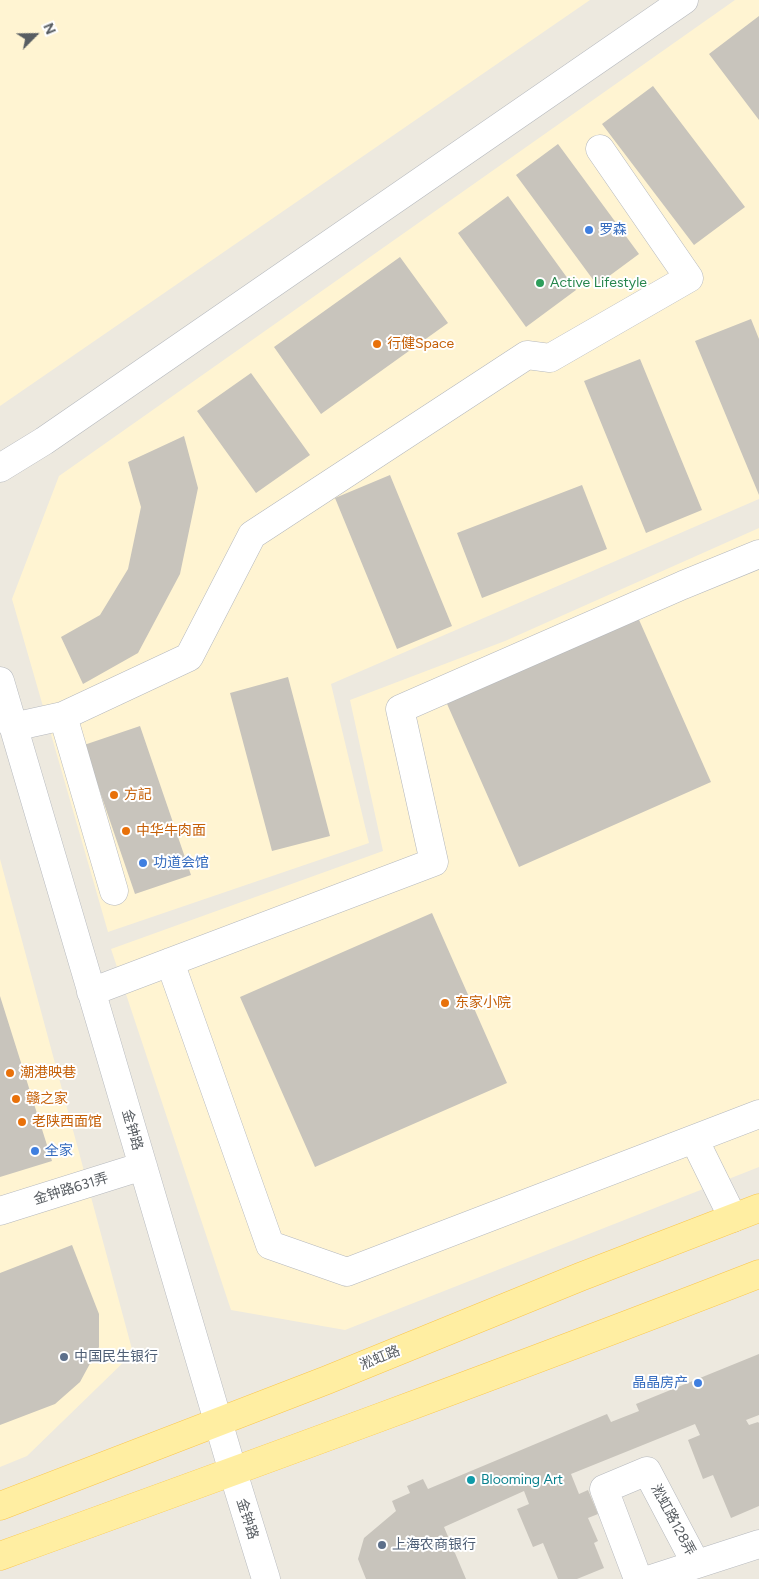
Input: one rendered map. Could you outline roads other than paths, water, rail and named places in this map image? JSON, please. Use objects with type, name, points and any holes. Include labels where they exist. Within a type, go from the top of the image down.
[{"type":"main road","name":"淞虹路","points":[[0,1506],[327,1380],[580,1277],[759,1208]]},
{"type":"main road","points":[[0,1556],[573,1346],[759,1274]]},
{"type":"street","points":[[0,468],[52,435],[684,0]]},
{"type":"street","points":[[13,727],[63,716],[189,657],[252,535],[527,355],[550,358],[689,278],[600,149]]},
{"type":"street","points":[[91,992],[434,862],[400,709],[682,585],[759,554]]},
{"type":"street","name":"金钟路","points":[[0,682],[266,1579]]},
{"type":"street","points":[[63,716],[114,891]]},
{"type":"street","points":[[170,962],[270,1245],[347,1272],[759,1114]]},
{"type":"street","points":[[694,1139],[733,1218]]},
{"type":"street","name":"金钟路631弄","points":[[0,1211],[143,1166]]},
{"type":"street","name":"淞虹路128弄","points":[[638,1579],[604,1490],[647,1471],[696,1564]]},
{"type":"street","name":"淞虹路128弄","points":[[651,1579],[759,1544]]},
{"type":"place","name":"罗森","points":[[589,230]]},
{"type":"place","name":"Active Lifestyle","points":[[540,283]]},
{"type":"place","name":"行健Space","points":[[377,344]]},
{"type":"place","name":"方記","points":[[114,795]]},
{"type":"place","name":"中华牛肉面","points":[[126,831]]},
{"type":"place","name":"功道会馆","points":[[143,863]]},
{"type":"place","name":"东家小院","points":[[445,1003]]},
{"type":"place","name":"潮港映巷","points":[[10,1073]]},
{"type":"place","name":"赣之家","points":[[16,1099]]},
{"type":"place","name":"老陕西面馆","points":[[22,1122]]},
{"type":"place","name":"全家","points":[[35,1151]]},
{"type":"place","name":"中国民生银行","points":[[64,1357]]},
{"type":"place","name":"晶晶房产","points":[[698,1383]]},
{"type":"place","name":"Blooming Art","points":[[471,1480]]},
{"type":"place","name":"上海农商银行","points":[[382,1545]]}]
